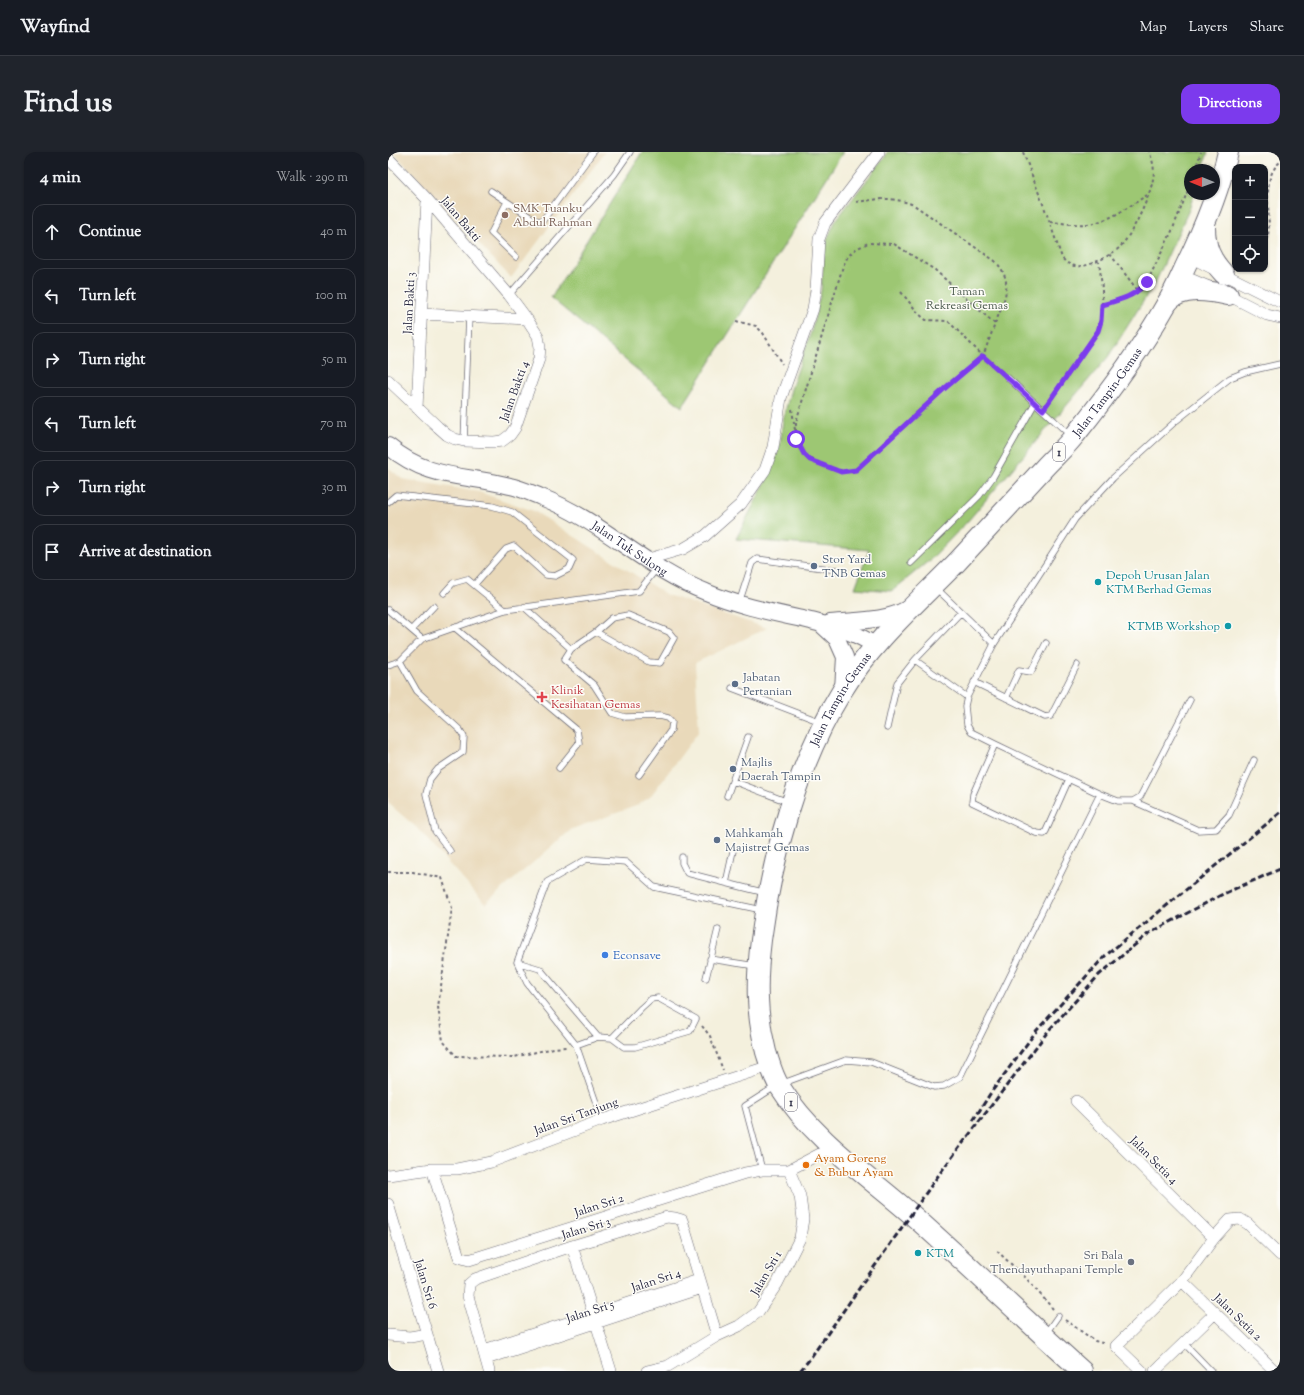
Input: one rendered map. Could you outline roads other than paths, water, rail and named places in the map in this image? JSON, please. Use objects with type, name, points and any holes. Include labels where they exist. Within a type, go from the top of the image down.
[{"type":"highway","name":"Jalan Tampin-Gemas","points":[[1082,1371],[911,1214],[833,1147],[803,1118],[778,1085],[770,1066],[760,1028],[758,966],[766,902],[778,849],[805,764],[824,723],[843,689],[875,645],[1073,438],[1123,372],[1145,340],[1167,303],[1186,266],[1205,226],[1217,194],[1228,152]]},
{"type":"highway","points":[[1205,226],[1207,248],[1214,262],[1224,274]]},
{"type":"highway","points":[[1167,303],[1181,293],[1212,291],[1228,295]]},
{"type":"street","points":[[651,564],[705,536],[741,504],[765,470],[773,447],[781,398],[813,309],[816,290],[819,239],[826,223],[879,152]]},
{"type":"street","name":"Jalan Bakti","points":[[388,158],[428,199],[510,297]]},
{"type":"street","name":"Jalan Bakti 3","points":[[418,408],[421,314],[428,199]]},
{"type":"street","points":[[1186,266],[1224,274],[1280,302]]},
{"type":"street","points":[[1186,266],[1228,295],[1267,315],[1280,318]]},
{"type":"street","name":"Jalan Bakti 4","points":[[388,380],[447,435],[464,441],[494,442],[502,440],[510,435],[515,428],[539,359],[540,347],[538,336],[510,297]]},
{"type":"street","points":[[421,314],[527,319]]},
{"type":"street","name":"Jalan Tuk Sulong","points":[[388,446],[401,457],[439,474],[511,486],[543,498],[576,514],[651,564],[683,582],[706,592],[739,604],[854,633],[875,645]]},
{"type":"street","points":[[821,624],[889,617],[897,615],[912,607]]},
{"type":"street","points":[[821,624],[837,639],[845,657],[843,689]]},
{"type":"street","name":"Jalan Sri Tanjung","points":[[388,1175],[432,1169],[457,1169],[491,1162],[602,1120],[770,1066]]},
{"type":"street","name":"Jalan Setia 4","points":[[1076,1101],[1214,1238]]},
{"type":"street","name":"Jalan Sri 2","points":[[432,1169],[459,1257],[468,1260],[745,1173],[762,1170],[789,1170],[833,1147]]},
{"type":"street","name":"Jalan Sri 1","points":[[647,1371],[668,1366],[717,1336],[739,1326],[758,1312],[777,1284],[800,1238],[802,1219],[800,1196],[789,1170]]},
{"type":"street","name":"Jalan Sri 6","points":[[388,1204],[438,1371]]},
{"type":"street","name":"Jalan Sri 3","points":[[489,1371],[468,1296],[469,1284],[475,1279],[572,1246],[667,1217],[682,1220],[717,1336]]},
{"type":"street","points":[[1142,1371],[1116,1346],[1182,1281],[1214,1238],[1230,1220],[1240,1218],[1280,1255]]},
{"type":"street","points":[[572,1246],[611,1371]]},
{"type":"street","name":"Jalan Setia 2","points":[[1182,1281],[1275,1371]]},
{"type":"street","name":"Jalan Sri 5","points":[[485,1354],[701,1284]]},
{"type":"street","points":[[1155,1371],[1215,1312]]},
{"type":"street","points":[[388,1336],[410,1337],[427,1334]]},
{"type":"lane","points":[[491,191],[533,219],[538,221],[543,220],[593,152]]},
{"type":"lane","points":[[510,297],[614,175],[630,152]]},
{"type":"lane","points":[[507,202],[491,233],[516,257]]},
{"type":"lane","points":[[464,441],[469,316]]},
{"type":"lane","points":[[1254,760],[1229,815],[1216,829],[1198,830],[1133,801],[1118,801],[1100,794],[971,732],[967,725],[965,706],[967,697],[974,682],[994,644],[1075,519],[1113,478],[1182,416],[1230,378],[1245,372],[1280,364]]},
{"type":"lane","points":[[1008,378],[1073,438]]},
{"type":"lane","points":[[911,563],[979,496],[993,477],[1035,403]]},
{"type":"lane","points":[[388,502],[396,495],[492,506],[512,512],[573,560],[568,569],[554,576],[546,575],[514,546],[506,549],[475,584]]},
{"type":"lane","points":[[739,604],[752,563],[757,559],[837,570]]},
{"type":"lane","points":[[388,665],[400,661],[422,639],[505,610],[639,591],[651,564]]},
{"type":"lane","points":[[444,593],[453,583],[467,579],[505,610]]},
{"type":"lane","points":[[933,586],[994,644]]},
{"type":"lane","points":[[412,629],[434,606]]},
{"type":"lane","points":[[524,607],[571,649]]},
{"type":"lane","points":[[388,610],[422,639]]},
{"type":"lane","points":[[887,728],[897,683],[916,660],[961,612]]},
{"type":"lane","points":[[596,632],[649,662],[660,662],[674,638],[669,632],[628,615],[612,618],[596,632],[571,649],[564,660],[594,686],[612,713],[625,717],[660,716],[668,718],[672,722],[671,730],[639,775]]},
{"type":"lane","points":[[454,628],[577,730],[579,743],[559,768]]},
{"type":"lane","points":[[1006,698],[1019,670],[1031,672],[1046,643]]},
{"type":"lane","points":[[916,660],[967,697]]},
{"type":"lane","points":[[400,661],[416,690],[460,730],[464,737],[463,752],[438,769],[430,779],[426,794],[435,832],[450,851]]},
{"type":"lane","points":[[974,682],[1045,717],[1051,716],[1077,665]]},
{"type":"lane","points":[[732,688],[824,723]]},
{"type":"lane","points":[[1133,801],[1140,797],[1190,700]]},
{"type":"lane","points":[[727,796],[748,737]]},
{"type":"lane","points":[[995,744],[972,794],[972,802],[1036,833],[1044,834],[1046,831],[1069,779]]},
{"type":"lane","points":[[733,781],[792,804]]},
{"type":"lane","points":[[762,1170],[745,1106],[778,1085],[846,1060],[871,1062],[934,1087],[944,1086],[960,1077],[1100,794]]},
{"type":"lane","points":[[726,883],[733,851]]},
{"type":"lane","points":[[682,857],[682,863],[687,872],[726,883],[766,902]]},
{"type":"lane","points":[[602,1120],[576,1045],[527,983],[516,962],[547,882],[587,859],[626,862],[654,887],[766,902]]},
{"type":"lane","points":[[706,978],[718,929]]},
{"type":"lane","points":[[710,959],[758,966]]},
{"type":"lane","points":[[516,962],[540,969],[598,1038]]},
{"type":"lane","points":[[576,1045],[598,1038],[612,1038],[624,1047],[635,1047],[690,1031],[696,1019],[658,998],[651,999],[612,1038]]},
{"type":"lane","points":[[1044,1336],[1058,1316]]},
{"type":"lane","points":[[1184,1343],[1212,1371]]},
{"type":"railway","points":[[973,1121],[990,1094],[1037,1030],[1105,956],[1280,813]]},
{"type":"railway","points":[[800,1371],[940,1173],[1049,1030],[1099,975],[1148,934],[1223,894],[1280,869]]},
{"type":"place","name":"SMK Tuanku Abdul Rahman","points":[[505,215]]},
{"type":"place","name":"Stor Yard TNB Gemas","points":[[814,566]]},
{"type":"place","name":"Depoh Urusan Jalan KTM Berhad Gemas","points":[[1098,582]]},
{"type":"place","name":"KTMB Workshop","points":[[1228,626]]},
{"type":"place","name":"Jabatan Pertanian","points":[[735,684]]},
{"type":"place","name":"Klinik Kesihatan Gemas","points":[[542,697]]},
{"type":"place","name":"Majlis Daerah Tampin","points":[[733,769]]},
{"type":"place","name":"Mahkamah Majistret Gemas","points":[[717,840]]},
{"type":"place","name":"Econsave","points":[[605,955]]},
{"type":"place","name":"Ayam Goreng & Bubur Ayam","points":[[806,1165]]},
{"type":"place","name":"KTM","points":[[918,1253]]},
{"type":"place","name":"Sri Bala Thendayuthapani Temple","points":[[1131,1262]]},
{"type":"park label","name":"Taman Rekreasi Gemas","points":[[967,298]]}]
